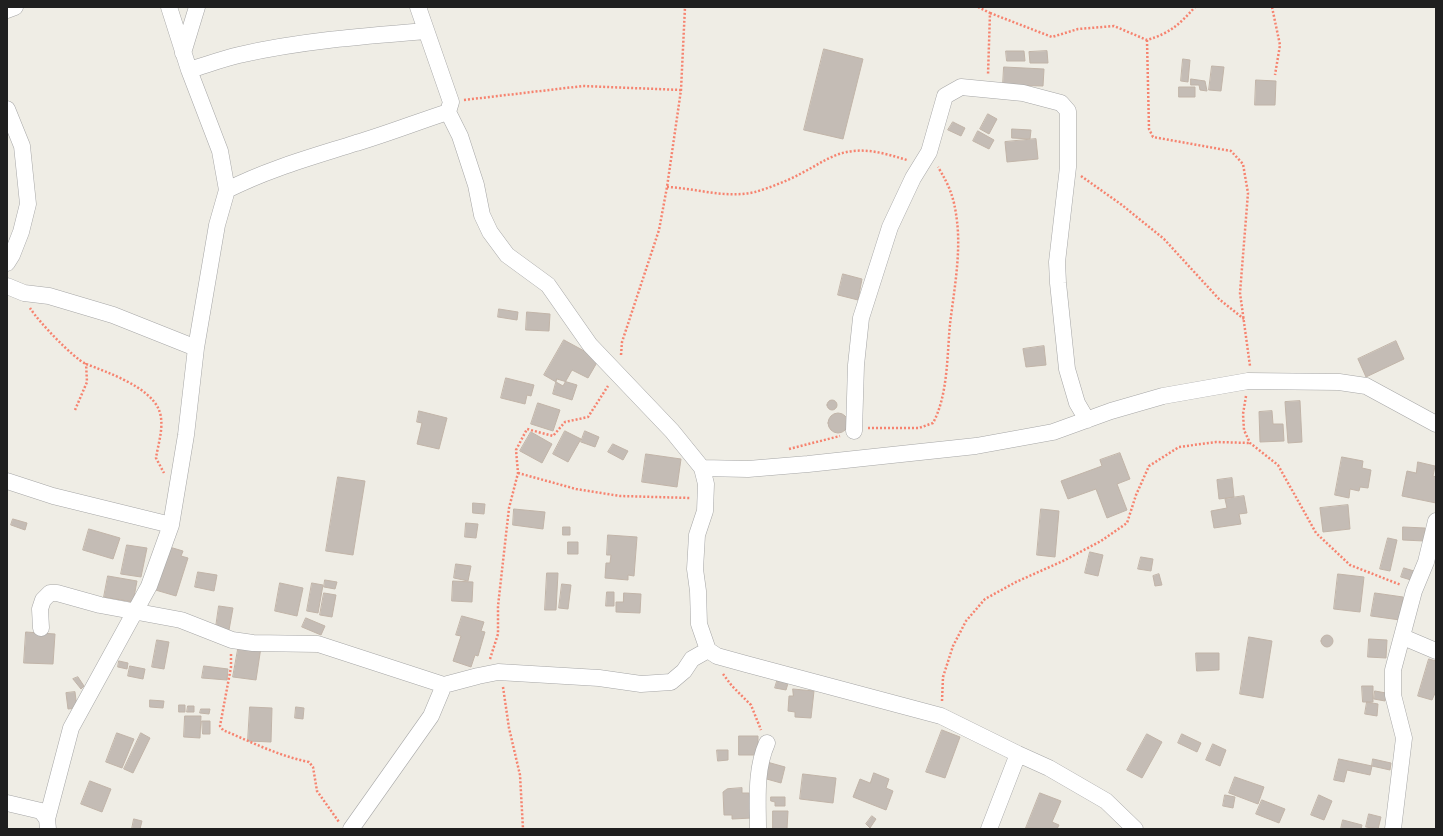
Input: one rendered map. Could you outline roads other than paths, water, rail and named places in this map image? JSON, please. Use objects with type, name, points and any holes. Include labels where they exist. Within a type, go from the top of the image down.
[{"type":"street","points":[[7,10],[15,7]]},
{"type":"street","points":[[48,824],[70,728],[149,586],[171,525],[186,435],[196,348],[217,224],[227,190],[220,151],[189,70],[169,7]]},
{"type":"street","points":[[183,53],[197,7]]},
{"type":"street","points":[[418,7],[460,136],[466,159],[476,185],[482,215],[490,232],[507,255],[548,285],[590,345],[672,431],[702,468],[706,484],[706,498],[705,511],[697,535],[695,569],[698,591],[699,624],[712,653]]},
{"type":"street","points":[[189,70],[238,55],[292,45],[369,35],[426,31]]},
{"type":"street","points":[[854,431],[856,365],[861,318],[890,227],[913,178],[925,158],[945,96],[961,86],[982,90],[1023,93],[1061,103],[1068,111],[1068,167],[1057,262],[1058,283],[1067,369],[1077,403],[1087,420]]},
{"type":"street","points":[[227,190],[255,176],[289,163],[357,143],[450,107]]},
{"type":"street","points":[[7,109],[22,146],[28,204],[21,232],[12,255],[7,263]]},
{"type":"street","points":[[7,286],[24,293],[49,296],[113,315],[196,348]]},
{"type":"street","points":[[702,468],[763,468],[976,446],[1053,432],[1163,396],[1248,381],[1339,382],[1366,386],[1436,424]]},
{"type":"street","points":[[7,481],[68,500],[171,525]]},
{"type":"street","points":[[1393,829],[1404,738],[1393,695],[1393,670],[1414,592],[1426,562],[1436,521]]},
{"type":"street","points":[[41,628],[40,609],[43,600],[50,594],[57,593],[100,605],[182,620],[232,640],[253,643],[318,644],[444,685],[500,672],[599,678],[641,684],[671,682],[684,671],[692,659],[712,653],[941,716],[1049,768],[1106,801],[1135,829]]},
{"type":"street","points":[[1402,636],[1436,652]]},
{"type":"street","points":[[346,826],[431,716],[444,685]]},
{"type":"street","points":[[758,829],[758,785],[761,757],[767,743]]},
{"type":"street","points":[[989,829],[1018,754]]},
{"type":"street","points":[[7,803],[41,811],[48,824]]}]
